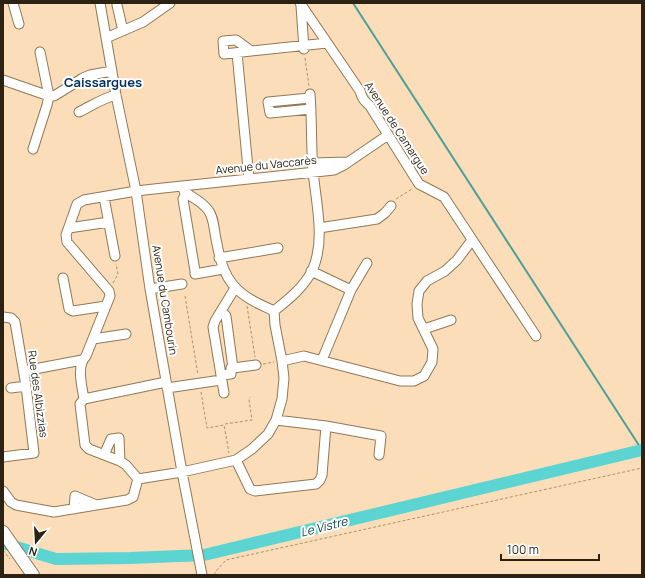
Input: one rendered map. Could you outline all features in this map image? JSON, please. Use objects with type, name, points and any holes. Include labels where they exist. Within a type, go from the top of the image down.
[{"type":"main road","points":[[3,532],[16,559],[33,575]]},
{"type":"street","points":[[13,3],[19,24]]},
{"type":"street","name":"Avenue du Cambourin","points":[[100,3],[116,95],[136,191],[166,385],[201,571]]},
{"type":"street","points":[[106,38],[143,22],[170,3]]},
{"type":"street","points":[[300,4],[304,48]]},
{"type":"street","name":"Avenue de Camargue","points":[[300,4],[360,91],[361,97],[370,106],[419,184],[444,197],[536,336]]},
{"type":"street","points":[[117,5],[123,31]]},
{"type":"street","points":[[251,51],[236,40],[223,41],[224,54],[304,48],[327,43]]},
{"type":"street","points":[[34,149],[49,96],[40,52]]},
{"type":"street","points":[[237,53],[249,179]]},
{"type":"street","points":[[3,80],[49,96],[54,96],[90,74],[112,71]]},
{"type":"street","points":[[79,112],[100,101],[116,95]]},
{"type":"street","points":[[274,311],[299,290],[312,271],[319,242],[319,228],[313,172],[311,109],[310,96],[268,102],[270,113],[311,109]]},
{"type":"street","name":"Avenue du Vaccarès","points":[[68,228],[77,204],[84,200],[136,191],[185,190],[249,179],[334,170],[388,135]]},
{"type":"street","points":[[313,163],[348,162]]},
{"type":"street","points":[[223,269],[195,272],[183,199],[185,190],[209,210],[213,220],[219,258],[228,279],[235,288],[245,296],[274,311]]},
{"type":"street","points":[[104,197],[115,256]]},
{"type":"street","points":[[319,228],[377,219],[391,206]]},
{"type":"street","points":[[84,399],[80,369],[82,360],[86,356],[93,339],[110,296],[110,291],[67,242],[66,235],[68,228],[109,222]]},
{"type":"street","points":[[282,361],[304,356],[400,381],[414,381],[424,376],[432,362],[433,349],[418,318],[417,304],[420,291],[427,281],[445,271],[457,260],[472,240]]},
{"type":"street","points":[[219,258],[278,248]]},
{"type":"street","points":[[322,360],[351,290],[367,263]]},
{"type":"street","points":[[312,271],[351,290]]},
{"type":"street","points":[[63,278],[69,309],[73,311],[106,306]]},
{"type":"street","points":[[150,289],[182,284]]},
{"type":"street","points":[[224,393],[213,327],[221,310],[235,288]]},
{"type":"street","points":[[138,479],[126,465],[120,461],[89,449],[85,445],[80,404],[84,399],[166,385],[221,378],[232,374],[231,368],[233,368],[226,316],[221,310]]},
{"type":"street","points":[[138,479],[182,472],[236,460],[252,449],[268,434],[276,420],[282,399],[284,378],[274,311]]},
{"type":"street","name":"Rue des Albizzias","points":[[3,317],[11,318],[15,322],[24,371],[34,453],[3,457]]},
{"type":"street","points":[[424,329],[451,320]]},
{"type":"street","points":[[93,339],[126,334]]},
{"type":"street","points":[[24,371],[82,360]]},
{"type":"street","points":[[233,368],[256,365]]},
{"type":"street","points":[[11,388],[26,386]]},
{"type":"street","points":[[276,420],[326,426],[381,436],[379,456]]},
{"type":"street","points":[[236,460],[250,489],[255,491],[316,484],[322,475],[326,426]]},
{"type":"street","points":[[104,455],[111,439],[119,438],[120,461]]},
{"type":"street","points":[[3,490],[11,502],[16,505],[54,512],[127,500],[133,497],[138,479]]},
{"type":"street","points":[[3,542],[27,575]]},
{"type":"path","points":[[304,48],[310,96]]},
{"type":"path","points":[[391,206],[396,199],[419,184]]},
{"type":"path","points":[[110,291],[118,274],[115,256]]},
{"type":"path","points":[[245,296],[256,365],[282,361]]},
{"type":"path","points":[[224,424],[252,420],[250,398]]},
{"type":"path","points":[[214,575],[226,560],[642,468]]},
{"type":"path","points":[[3,550],[16,559]]},
{"type":"waterway","points":[[353,3],[642,450]]},
{"type":"waterway","name":"Le Vistre","points":[[3,543],[56,559],[204,555],[642,450]]},
{"type":"district","name":"Caissargues","points":[[103,82]]}]
